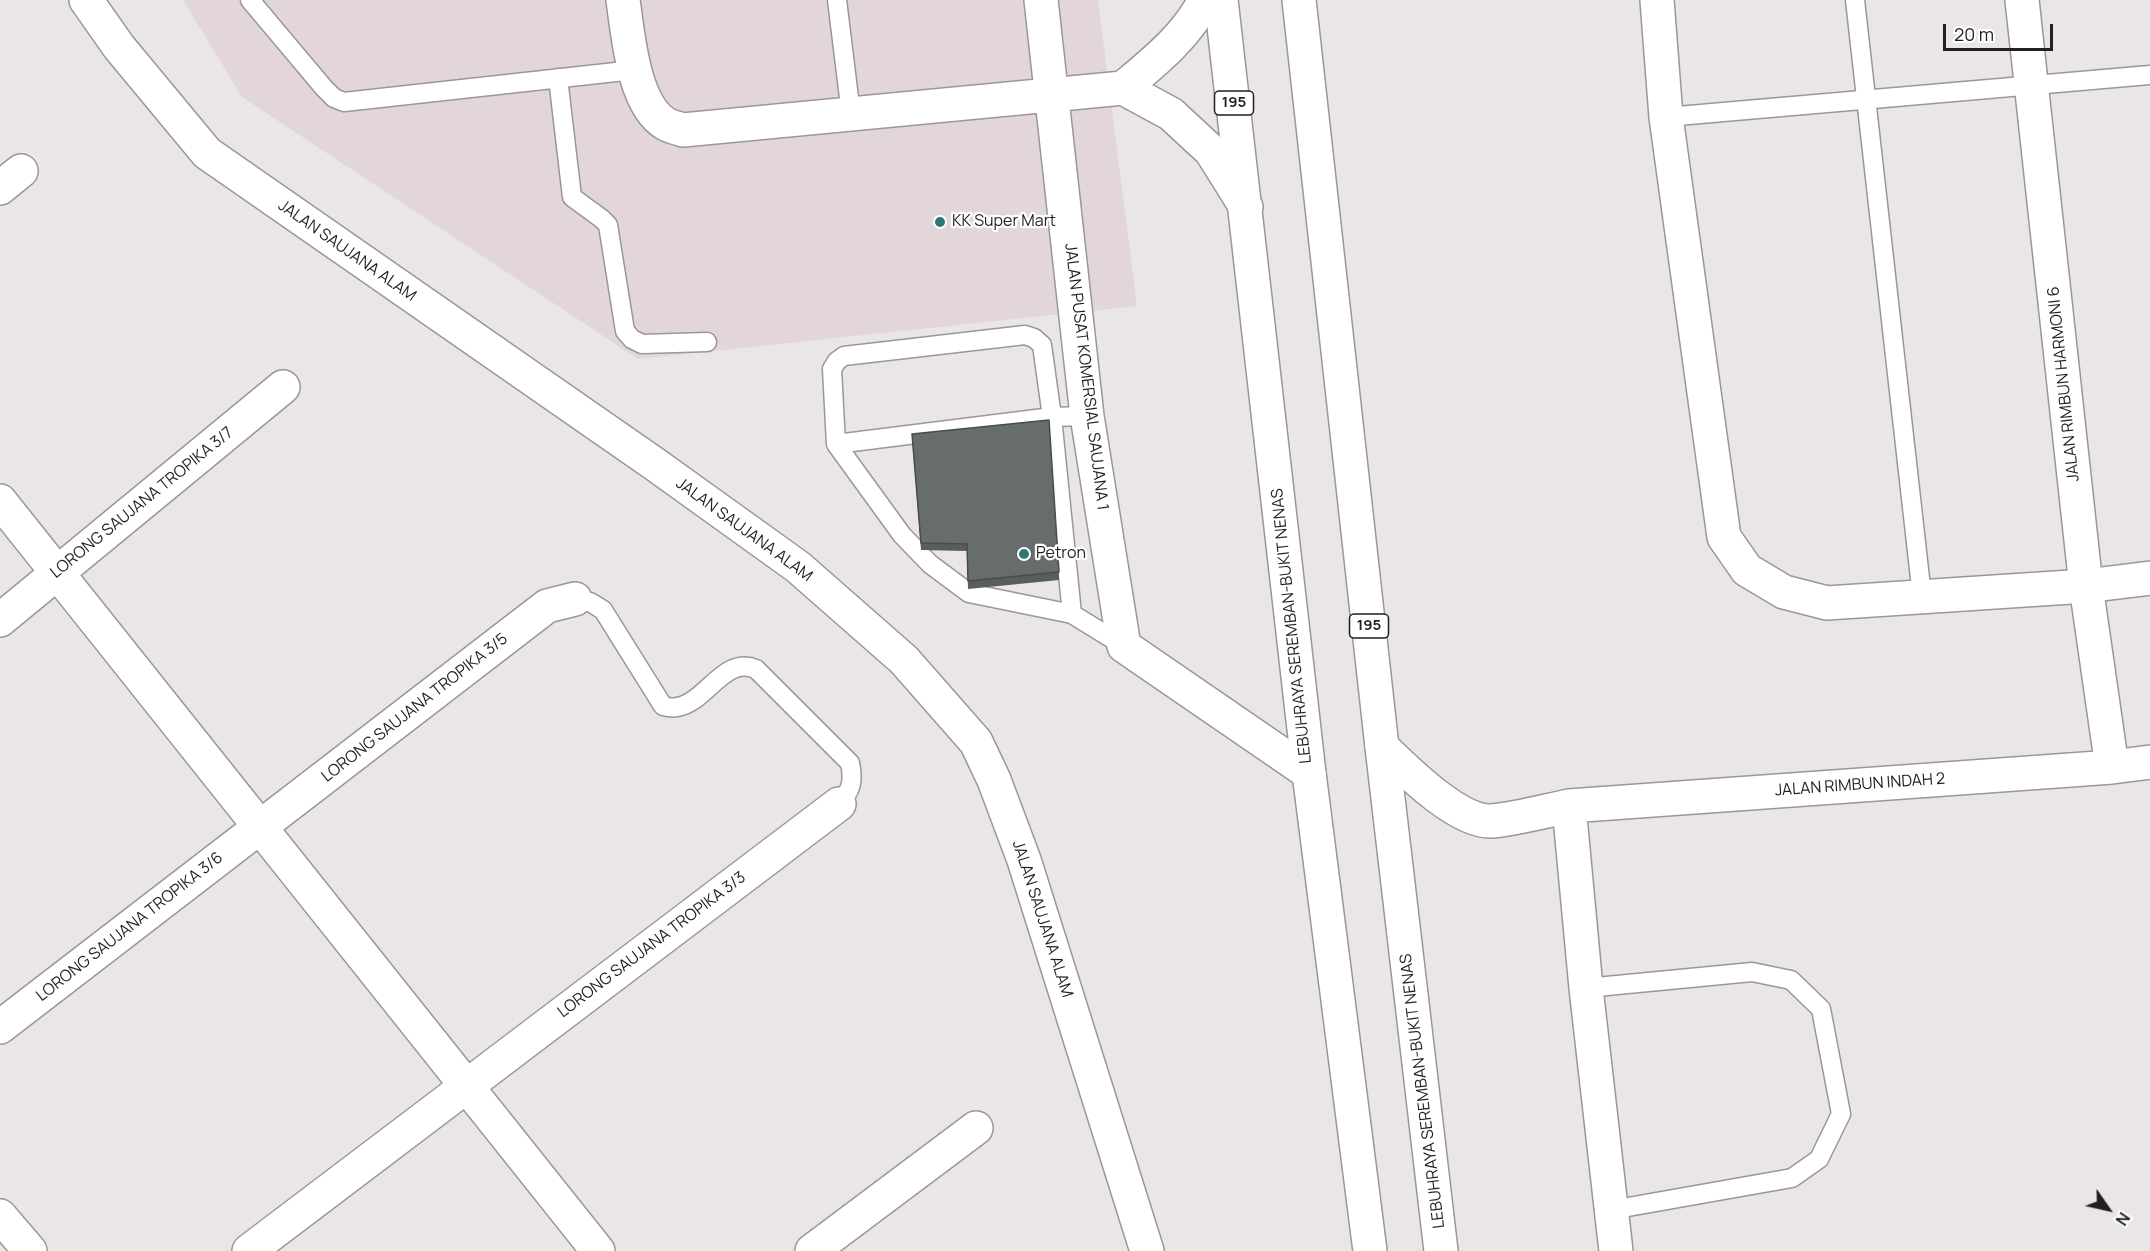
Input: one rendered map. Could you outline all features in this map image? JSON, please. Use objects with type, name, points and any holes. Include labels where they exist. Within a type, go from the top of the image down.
[{"type":"main road","name":"JALAN SAUJANA ALAM","points":[[86,0],[119,47],[207,153],[656,465],[798,567],[904,660],[976,742],[994,780],[1024,860],[1147,1251]]},
{"type":"main road","points":[[623,0],[634,70],[648,106],[665,123],[684,130],[1123,88],[1165,53],[1197,14],[1205,0]]},
{"type":"main road","name":"JALAN PUSAT KOMERSIAL SAUJANA 1","points":[[1041,0],[1088,416],[1124,646]]},
{"type":"main road","name":"LEBUHRAYA SEREMBAN-BUKIT NENAS","points":[[1221,0],[1308,773],[1370,1251]]},
{"type":"main road","name":"LEBUHRAYA SEREMBAN-BUKIT NENAS","points":[[1299,0],[1441,1251]]},
{"type":"main road","points":[[1657,0],[1666,117],[1724,537],[1747,570],[1784,591],[1827,603],[2086,586],[2150,578]]},
{"type":"main road","name":"JALAN RIMBUN HARMONI 6","points":[[2022,0],[2086,586],[2112,767]]},
{"type":"main road","points":[[1123,88],[1171,114],[1211,151],[1246,207]]},
{"type":"main road","name":"LORONG SAUJANA TROPIKA 3/7","points":[[0,620],[283,387]]},
{"type":"main road","points":[[0,501],[598,1251]]},
{"type":"main road","name":"LORONG SAUJANA TROPIKA 3/5","points":[[260,827],[547,606],[575,599]]},
{"type":"main road","points":[[1124,646],[1308,773]]},
{"type":"main road","name":"JALAN RIMBUN INDAH 2","points":[[1382,747],[1422,785],[1440,798],[1469,814],[1490,821],[1569,806],[2112,767],[2150,762]]},
{"type":"main road","name":"LORONG SAUJANA TROPIKA 3/3","points":[[249,1251],[839,804]]},
{"type":"main road","points":[[1569,806],[1586,988],[1616,1251]]},
{"type":"main road","name":"LORONG SAUJANA TROPIKA 3/6","points":[[0,1027],[260,827]]},
{"type":"main road","points":[[812,1251],[976,1128]]},
{"type":"main road","points":[[0,1216],[30,1251]]},
{"type":"lane","points":[[250,0],[324,88],[334,98],[344,102],[634,70]]},
{"type":"lane","points":[[837,0],[851,114]]},
{"type":"lane","points":[[1855,0],[1922,596]]},
{"type":"lane","points":[[1666,117],[2150,75]]},
{"type":"lane","points":[[558,78],[572,197],[608,225],[625,331],[632,339],[642,344],[707,342]]},
{"type":"lane","points":[[1072,614],[1052,417],[1042,345],[1034,338],[1024,335],[844,356],[837,361],[832,369],[836,444],[902,534],[930,564],[969,593],[1072,614],[1124,646]]},
{"type":"lane","points":[[836,444],[1052,417],[1088,416]]},
{"type":"lane","points":[[575,599],[590,602],[603,610],[663,706],[676,708],[689,704],[731,670],[742,666],[756,669],[850,764],[852,785],[847,796],[839,804]]},
{"type":"lane","points":[[1586,988],[1752,972],[1791,980],[1821,1009],[1841,1114],[1819,1159],[1792,1178],[1611,1210]]},
{"type":"shaded area","points":[[183,0],[1098,0],[1137,306],[638,359],[242,97]]},
{"type":"building","points":[[1049,420],[1059,572],[968,581],[967,544],[921,543],[912,434]]},
{"type":"place","name":"KK Super Mart","points":[[940,222]]},
{"type":"place","name":"Petron","points":[[1024,554]]}]
